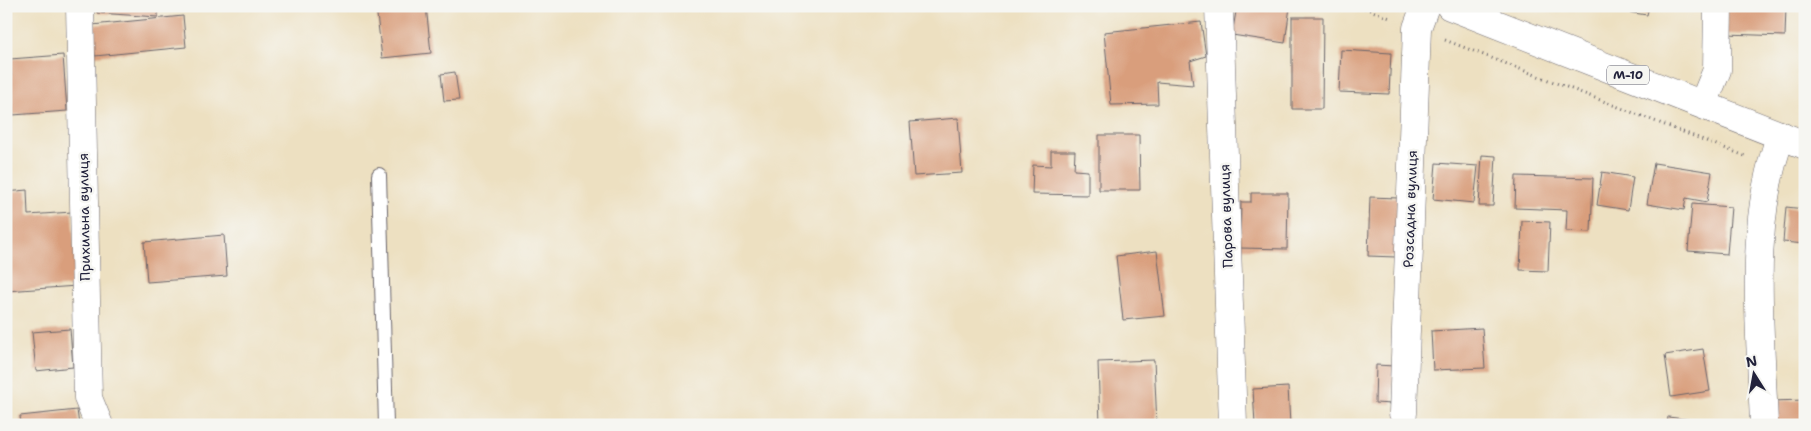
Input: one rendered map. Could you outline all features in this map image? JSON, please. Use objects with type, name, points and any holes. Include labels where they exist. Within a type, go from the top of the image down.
[{"type":"street","name":"Прихильна вулиця","points":[[80,6],[88,398],[99,425]]},
{"type":"street","name":"Парова вулиця","points":[[1219,6],[1233,425]]},
{"type":"street","name":"Розсадна вулиця","points":[[1403,413],[1417,28],[1425,6]]},
{"type":"street","points":[[1703,104],[1717,70],[1718,6]]},
{"type":"street","name":"М-10","points":[[1454,7],[1793,140]]},
{"type":"street","points":[[1764,425],[1758,260],[1770,165],[1793,140]]},
{"type":"lane","points":[[379,175],[386,425]]},
{"type":"path","points":[[1360,6],[1396,20]]},
{"type":"path","points":[[1440,37],[1750,158]]},
{"type":"building","points":[[98,6],[158,6],[158,17],[97,13]]},
{"type":"building","points":[[376,6],[426,6],[431,53],[382,58]]},
{"type":"building","points":[[1237,6],[1290,7],[1285,43],[1232,35]]},
{"type":"building","points":[[1607,6],[1649,6],[1647,15],[1607,9]]},
{"type":"building","points":[[1727,6],[1786,7],[1785,36],[1726,34]]},
{"type":"building","points":[[183,16],[186,47],[95,56],[92,25]]},
{"type":"building","points":[[1292,17],[1323,17],[1322,109],[1292,109]]},
{"type":"building","points":[[1201,22],[1206,56],[1190,61],[1193,85],[1157,82],[1158,104],[1111,105],[1104,32]]},
{"type":"building","points":[[1341,50],[1391,53],[1389,94],[1339,92]]},
{"type":"building","points":[[63,55],[67,111],[13,115],[10,59]]},
{"type":"building","points":[[455,72],[459,100],[444,101],[441,74]]},
{"type":"building","points":[[958,118],[962,173],[914,176],[910,122]]},
{"type":"building","points":[[1099,135],[1139,135],[1140,190],[1099,190]]},
{"type":"building","points":[[1051,151],[1075,151],[1074,170],[1088,171],[1088,195],[1032,194],[1033,165],[1051,166]]},
{"type":"building","points":[[1482,155],[1496,156],[1493,206],[1479,206]]},
{"type":"building","points":[[1436,163],[1478,166],[1474,203],[1433,199]]},
{"type":"building","points":[[1654,163],[1712,172],[1707,202],[1686,198],[1684,210],[1647,204]]},
{"type":"building","points":[[1602,172],[1633,177],[1628,210],[1597,205]]},
{"type":"building","points":[[1516,176],[1593,178],[1591,232],[1566,231],[1567,210],[1515,208]]},
{"type":"building","points":[[27,190],[28,215],[72,212],[77,286],[6,291],[6,192]]},
{"type":"building","points":[[1251,193],[1288,193],[1287,249],[1240,248],[1241,202],[1251,202]]},
{"type":"building","points":[[1370,197],[1398,198],[1396,257],[1368,256]]},
{"type":"building","points":[[1692,204],[1731,207],[1727,254],[1688,251]]},
{"type":"building","points":[[1786,207],[1805,209],[1805,244],[1783,242]]},
{"type":"building","points":[[1522,221],[1550,222],[1548,271],[1520,270]]},
{"type":"building","points":[[224,235],[227,276],[147,282],[144,242]]},
{"type":"building","points":[[1157,251],[1165,316],[1123,320],[1116,256]]},
{"type":"building","points":[[1482,328],[1485,368],[1433,370],[1431,331]]},
{"type":"building","points":[[70,329],[73,367],[36,371],[32,332]]},
{"type":"building","points":[[1703,349],[1710,391],[1671,397],[1665,355]]},
{"type":"building","points":[[1154,360],[1157,425],[1100,425],[1098,362]]},
{"type":"building","points":[[1376,365],[1394,366],[1392,404],[1375,403]]},
{"type":"building","points":[[1288,387],[1290,425],[1255,425],[1253,389]]},
{"type":"building","points":[[1805,400],[1805,425],[1771,425],[1770,401]]},
{"type":"building","points":[[77,410],[79,425],[21,425],[20,416]]},
{"type":"building","points":[[1668,417],[1718,423],[1718,425],[1667,425]]}]
